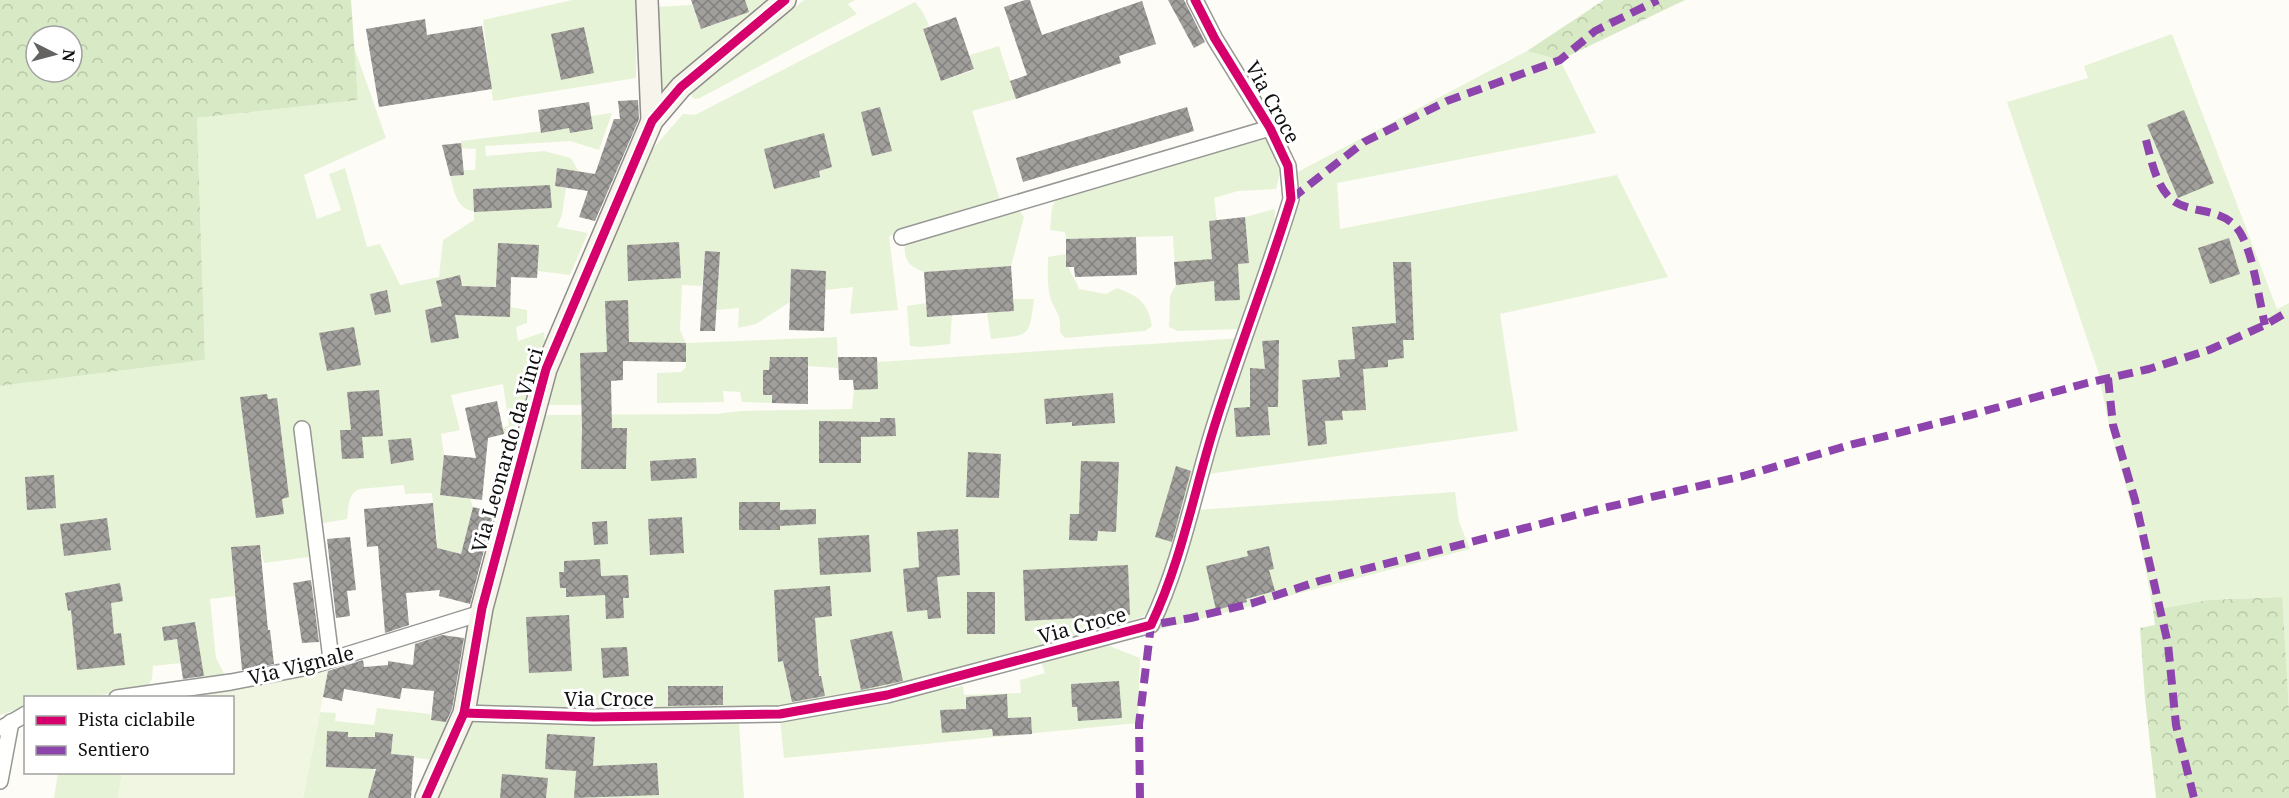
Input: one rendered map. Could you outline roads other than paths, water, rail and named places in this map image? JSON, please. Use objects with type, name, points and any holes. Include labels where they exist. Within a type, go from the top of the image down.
[{"type":"street","points":[[647,0],[652,122]]},
{"type":"street","name":"Via Leonardo da Vinci","points":[[426,798],[464,713],[481,614],[546,369],[652,122],[681,87],[785,0]]},
{"type":"street","name":"Via Croce","points":[[464,713],[594,717],[780,714],[887,694],[1151,625],[1162,602],[1174,566],[1213,431],[1291,199],[1288,166],[1270,128],[1215,39],[1195,0]]},
{"type":"street","points":[[902,237],[1270,128]]},
{"type":"street","points":[[302,429],[331,659]]},
{"type":"street","name":"Via Vignale","points":[[131,696],[231,682],[308,667],[481,614]]},
{"type":"street","points":[[0,781],[5,726],[24,715]]}]
